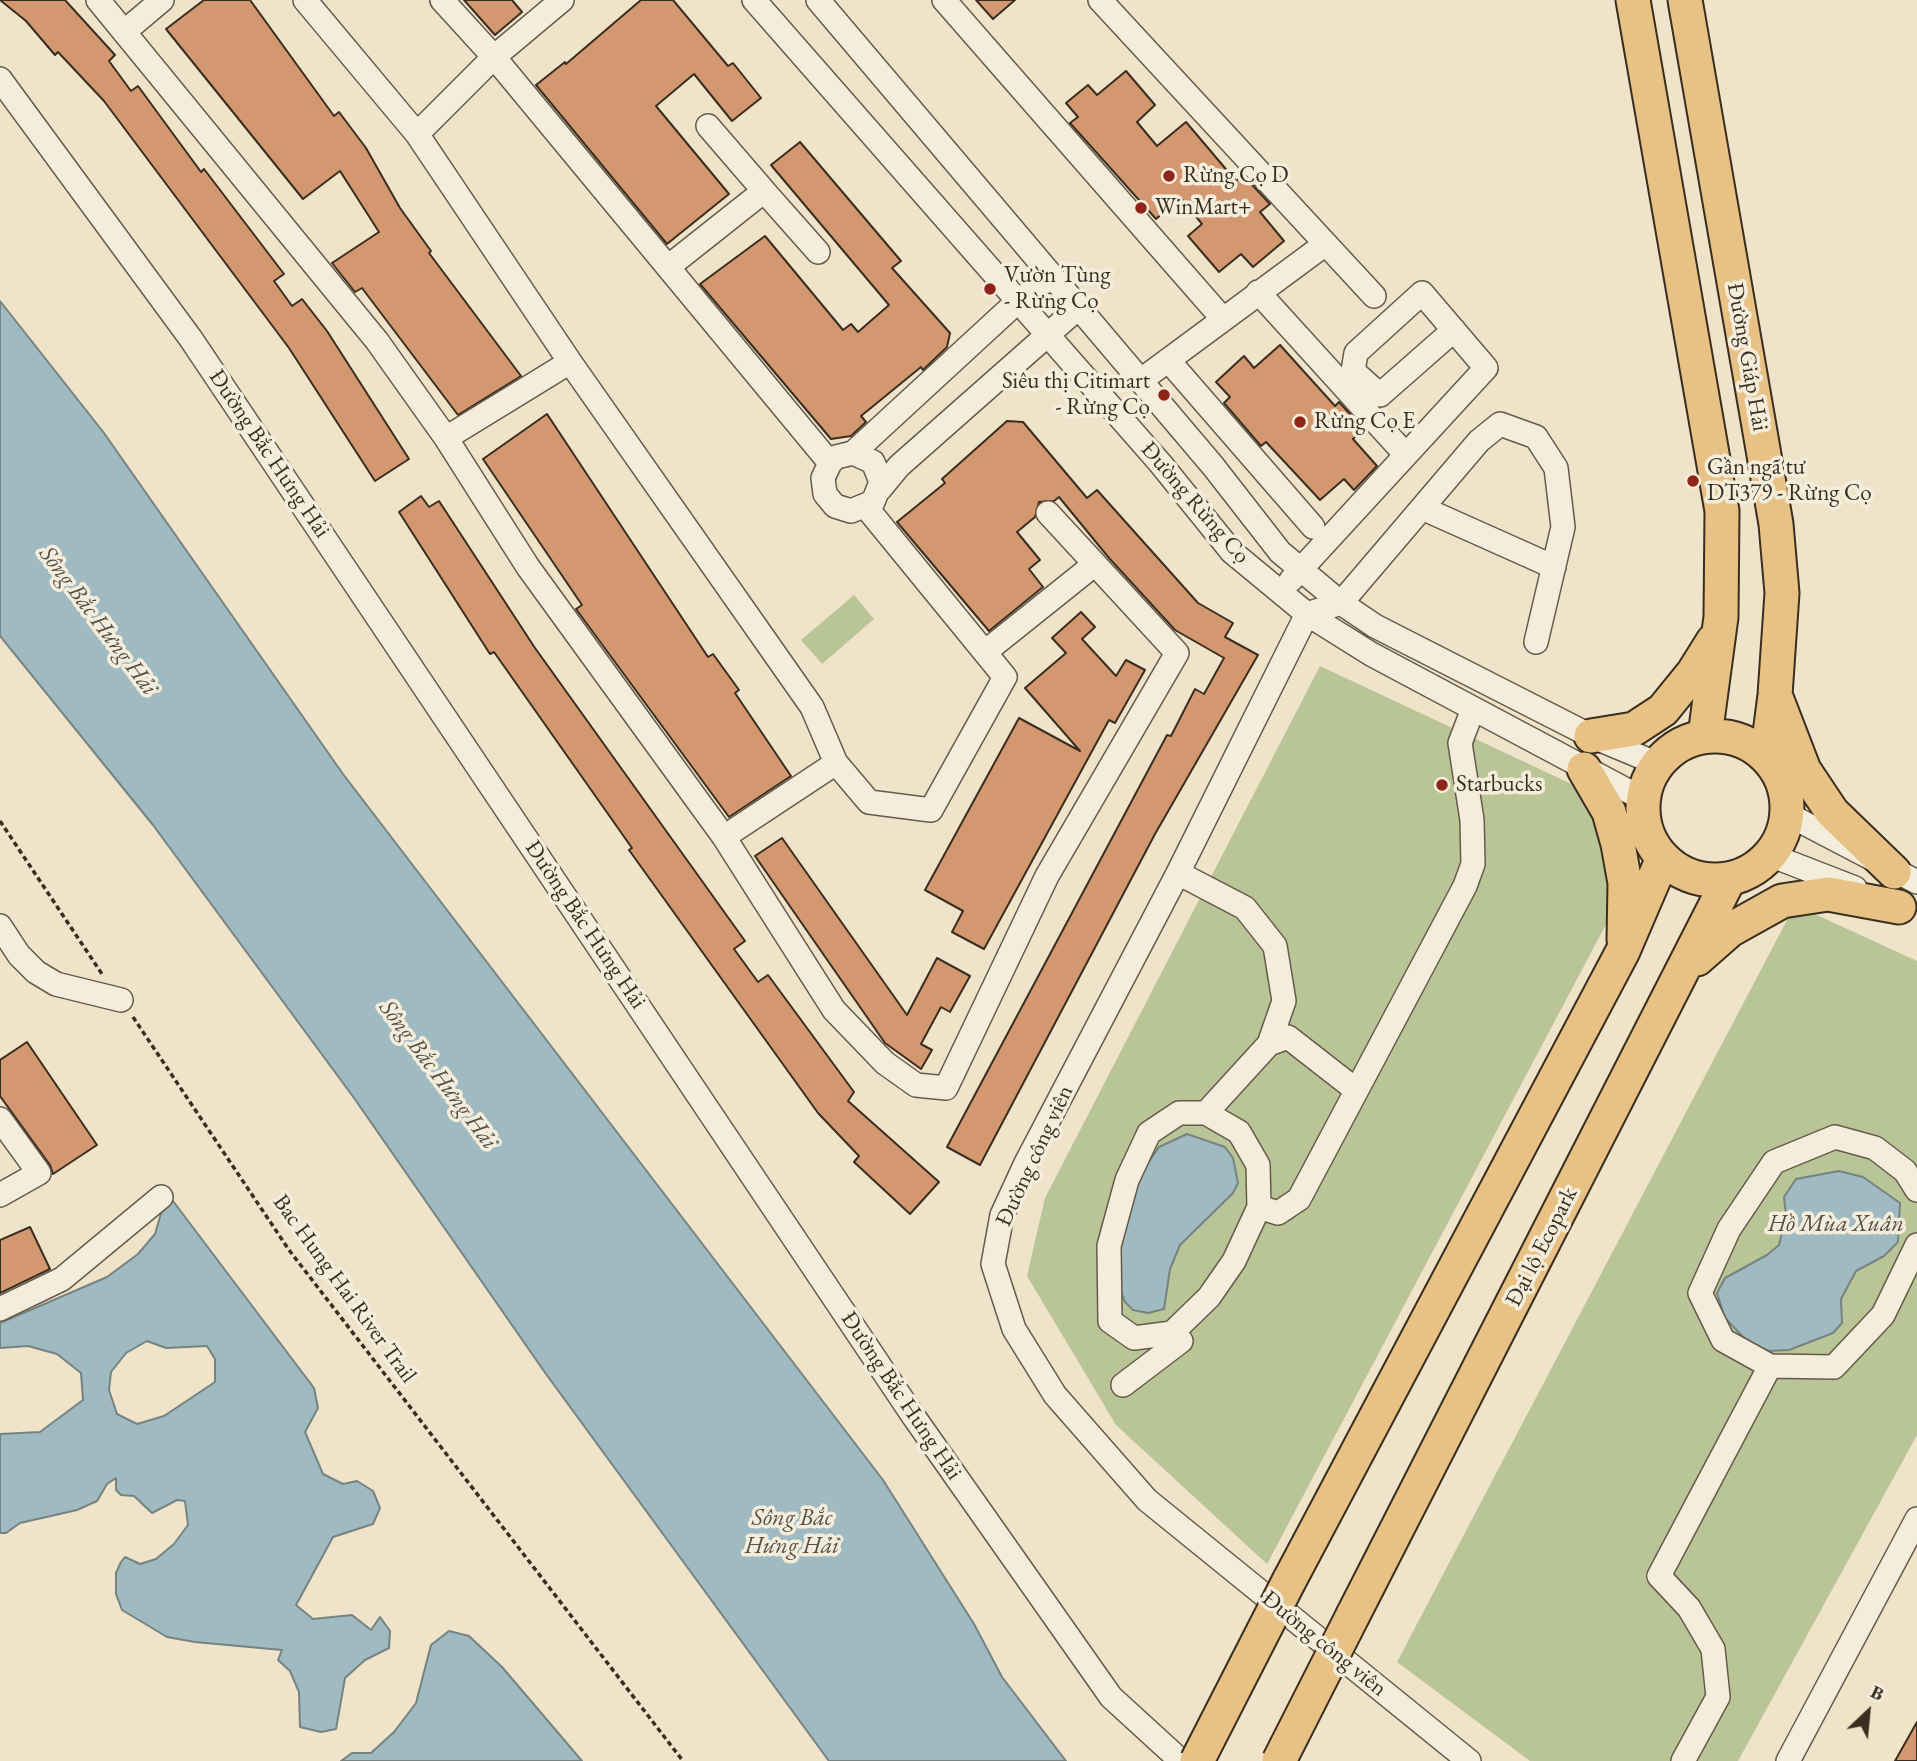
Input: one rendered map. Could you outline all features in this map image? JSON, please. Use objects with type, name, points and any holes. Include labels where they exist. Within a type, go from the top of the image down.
[{"type":"highway","points":[[1633,0],[1721,511],[1718,633],[1705,736]]},
{"type":"highway","name":"Đường Giáp Hải","points":[[1685,0],[1776,524],[1782,593],[1775,695],[1767,757]]},
{"type":"highway","points":[[1591,736],[1634,729],[1663,710],[1693,673],[1718,633]]},
{"type":"highway","points":[[1775,695],[1804,770],[1832,812],[1907,894]]},
{"type":"highway","points":[[1705,736],[1727,737],[1749,744],[1767,757],[1780,776],[1787,800],[1787,814],[1786,825],[1770,855],[1759,866],[1729,878],[1711,881],[1687,875],[1663,858],[1650,841],[1643,817],[1643,799],[1651,774],[1658,764],[1683,743],[1705,736]]},
{"type":"highway","points":[[1584,769],[1609,812],[1618,844],[1625,883],[1623,951]]},
{"type":"highway","points":[[1197,1761],[1289,1581],[1623,951],[1663,858]]},
{"type":"highway","name":"Đại lộ Ecopark","points":[[1279,1761],[1685,970],[1729,878]]},
{"type":"highway","points":[[1685,970],[1730,930],[1782,901],[1828,894],[1907,894]]},
{"type":"street","points":[[98,0],[377,341],[446,438],[528,567],[724,837],[834,1010],[885,1063],[916,1084],[946,1088],[1047,876],[1177,653],[1048,513]]},
{"type":"street","points":[[124,32],[162,0]]},
{"type":"street","points":[[304,0],[417,134],[569,362],[812,707],[836,763],[869,802],[931,810],[1005,677],[873,498],[877,468],[867,457],[853,453],[836,457],[830,463],[823,485],[829,500],[843,509],[873,498],[899,466],[1078,308]]},
{"type":"street","points":[[442,0],[494,57],[830,463]]},
{"type":"street","points":[[417,134],[494,57],[562,0]]},
{"type":"street","name":"Đường Rừng Cọ","points":[[754,0],[1047,334],[1232,552],[1307,614],[1473,709],[1643,799]]},
{"type":"street","points":[[944,0],[1222,318]]},
{"type":"street","points":[[1100,0],[1374,296]]},
{"type":"street","name":"Đường Rừng Cọ","points":[[825,3],[1051,277],[1213,466],[1280,552],[1340,603],[1375,626],[1591,736],[1658,764]]},
{"type":"street","name":"Đường Bắc Hưng Hải","points":[[0,79],[191,339],[914,1417],[1111,1697],[1181,1761]]},
{"type":"street","points":[[708,126],[818,252]]},
{"type":"street","points":[[668,267],[764,191]]},
{"type":"street","points":[[1140,380],[1324,245]]},
{"type":"street","points":[[853,453],[1018,301],[1051,277]]},
{"type":"street","points":[[1258,292],[1406,455]]},
{"type":"street","points":[[1281,592],[1486,368],[1454,330],[1422,293],[1356,353],[1353,371],[1380,395],[1454,330]]},
{"type":"street","points":[[1168,360],[1313,527]]},
{"type":"street","points":[[446,438],[569,362]]},
{"type":"street","points":[[1307,614],[1340,603],[1479,441],[1500,424],[1536,437],[1556,468],[1563,527],[1536,642]]},
{"type":"street","points":[[1422,508],[1554,567]]},
{"type":"street","points":[[985,652],[1095,564]]},
{"type":"street","name":"Đường công viên","points":[[1307,614],[1178,873],[1026,1163],[1002,1215],[993,1264],[1014,1329],[1055,1395],[1147,1500],[1469,1761]]},
{"type":"street","points":[[1259,1207],[1278,1213],[1300,1199],[1465,886],[1473,864],[1472,820],[1460,744],[1473,709]]},
{"type":"street","points":[[724,837],[836,763]]},
{"type":"street","points":[[1787,814],[1907,894]]},
{"type":"street","points":[[1770,855],[1907,894]]},
{"type":"street","points":[[1178,873],[1245,908],[1275,946],[1284,1001],[1269,1044],[1206,1114]]},
{"type":"street","points":[[0,926],[19,955],[36,972],[56,984],[121,1000]]},
{"type":"street","points":[[1269,1044],[1288,1037],[1356,1090]]},
{"type":"street","points":[[1179,1113],[1206,1114],[1239,1132],[1258,1166],[1259,1207],[1234,1261],[1209,1297],[1172,1333],[1134,1338],[1111,1321],[1109,1246],[1126,1180],[1149,1133],[1179,1113]]},
{"type":"street","points":[[0,1119],[39,1174],[0,1195]]},
{"type":"street","points":[[1917,1190],[1905,1171],[1875,1148],[1835,1137],[1774,1162],[1729,1229],[1700,1293],[1723,1340],[1770,1367],[1834,1367],[1883,1315],[1917,1245]]},
{"type":"street","points":[[0,1309],[62,1279],[161,1197]]},
{"type":"street","points":[[1123,1385],[1181,1341],[1172,1333]]},
{"type":"street","points":[[1683,1761],[1718,1697],[1713,1649],[1689,1608],[1659,1576],[1770,1367]]},
{"type":"street","points":[[1788,1761],[1917,1519]]},
{"type":"path","name":"Bac Hung Hai River Trail","points":[[0,821],[289,1250],[683,1761]]},
{"type":"green space","points":[[854,595],[874,619],[822,664],[801,640]]},
{"type":"green space","points":[[1320,666],[1580,788],[1606,830],[1611,915],[1267,1564],[1116,1425],[1027,1276],[1045,1198]]},
{"type":"green space","points":[[1795,905],[1917,961],[1917,1435],[1738,1761],[1530,1761],[1397,1662]]},
{"type":"water","name":"Sông Bắc Hưng Hải","points":[[0,301],[104,433],[343,774],[883,1480],[974,1624],[1002,1677],[1066,1761],[829,1761],[546,1374],[354,1098],[153,825],[0,636]]},
{"type":"water","points":[[1187,1134],[1225,1147],[1233,1158],[1238,1183],[1233,1193],[1180,1245],[1170,1269],[1164,1309],[1148,1313],[1133,1310],[1125,1302],[1117,1282],[1121,1235],[1142,1172],[1159,1147]]},
{"type":"water","name":"Hồ Mùa Xuân","points":[[1839,1171],[1863,1177],[1900,1203],[1898,1242],[1884,1256],[1856,1271],[1841,1299],[1842,1323],[1833,1333],[1789,1350],[1769,1351],[1749,1343],[1725,1318],[1717,1293],[1725,1278],[1767,1255],[1779,1245],[1786,1216],[1784,1197],[1796,1179]]},
{"type":"water","points":[[173,1201],[314,1388],[318,1408],[305,1432],[323,1474],[343,1484],[357,1481],[373,1491],[380,1508],[373,1524],[333,1537],[296,1605],[313,1619],[352,1615],[371,1630],[380,1617],[390,1631],[389,1648],[365,1660],[345,1678],[336,1729],[321,1732],[300,1727],[299,1692],[290,1671],[278,1660],[282,1650],[167,1637],[122,1610],[116,1594],[116,1573],[121,1562],[125,1557],[140,1564],[156,1559],[174,1544],[188,1525],[185,1501],[177,1500],[152,1513],[134,1496],[121,1495],[116,1490],[116,1478],[107,1484],[97,1501],[77,1510],[20,1523],[6,1533],[0,1533],[0,1434],[40,1432],[83,1400],[81,1373],[57,1354],[28,1346],[0,1348],[0,1323],[107,1277],[138,1254],[155,1234],[164,1203]],"holes":[[[147,1341],[166,1348],[207,1346],[215,1359],[215,1382],[164,1416],[137,1424],[117,1414],[109,1390],[111,1372],[126,1353]]]},
{"type":"water","points":[[449,1631],[469,1636],[502,1667],[582,1761],[341,1761],[352,1753],[371,1753],[394,1732],[416,1703],[431,1645]]},
{"type":"building","points":[[0,0],[65,0],[115,55],[109,61],[131,91],[138,86],[201,172],[204,169],[284,274],[274,281],[292,306],[302,299],[327,331],[409,459],[375,481],[289,348],[104,101],[58,52],[55,55],[26,21]]},
{"type":"building","points":[[204,0],[250,0],[334,116],[339,112],[366,148],[400,208],[431,251],[429,253],[521,376],[458,415],[362,288],[355,292],[332,263],[379,232],[340,171],[303,199],[166,29]]},
{"type":"building","points":[[464,0],[512,0],[522,12],[495,35]]},
{"type":"building","points":[[641,0],[673,0],[728,66],[733,63],[761,98],[732,121],[694,74],[656,106],[729,194],[667,244],[536,85],[565,62],[566,64]]},
{"type":"building","points":[[976,0],[1015,0],[993,19]]},
{"type":"building","name":"Rừng Cọ D","points":[[1126,71],[1155,105],[1137,122],[1157,146],[1186,122],[1236,181],[1243,175],[1270,204],[1260,212],[1284,241],[1253,267],[1241,254],[1219,272],[1188,236],[1202,224],[1181,198],[1156,219],[1070,123],[1078,117],[1066,103],[1088,85],[1097,95]]},
{"type":"building","points":[[800,142],[901,261],[892,268],[950,333],[947,347],[923,370],[921,367],[861,416],[866,422],[851,436],[831,439],[700,284],[765,236],[843,330],[851,324],[858,332],[889,305],[771,165]]},
{"type":"building","name":"Rừng Cọ E","points":[[1280,345],[1335,406],[1339,402],[1364,429],[1353,439],[1377,466],[1354,490],[1344,479],[1320,500],[1266,442],[1261,446],[1224,403],[1230,397],[1216,382],[1244,356],[1254,368]]},
{"type":"building","points":[[547,414],[708,657],[713,654],[739,690],[735,693],[791,776],[729,817],[576,609],[582,605],[483,459]]},
{"type":"building","points":[[1007,421],[1023,422],[1087,498],[1097,490],[1198,603],[1233,623],[1225,637],[1258,655],[1155,834],[980,1165],[947,1147],[1167,735],[1171,736],[1195,689],[1204,694],[1224,658],[1175,630],[1109,558],[1059,497],[1054,501],[1039,502],[1035,517],[1017,532],[1040,560],[1029,569],[1043,587],[989,631],[897,522],[945,483],[942,479]]},
{"type":"building","points":[[421,496],[429,507],[439,501],[535,648],[745,941],[734,949],[758,982],[768,975],[854,1092],[848,1101],[939,1182],[910,1214],[854,1162],[859,1156],[818,1113],[629,850],[632,848],[494,652],[490,654],[399,512]]},
{"type":"building","points":[[1081,612],[1095,627],[1082,639],[1116,676],[1126,660],[1145,670],[1115,723],[1109,720],[984,949],[952,932],[963,911],[925,890],[1019,718],[1080,751],[1025,688],[1066,653],[1052,638]]},
{"type":"building","points":[[782,838],[907,1015],[937,958],[970,976],[950,1012],[941,1007],[921,1044],[932,1050],[921,1069],[885,1043],[755,856]]},
{"type":"building","points":[[27,1042],[97,1145],[53,1174],[50,1165],[0,1096],[0,1060]]},
{"type":"building","points":[[30,1227],[50,1269],[0,1293],[0,1240]]},
{"type":"building","points":[[1917,1722],[1917,1761],[1895,1761]]},
{"type":"place","name":"Rừng Cọ D","points":[[1169,176]]},
{"type":"place","name":"WinMart+","points":[[1141,208]]},
{"type":"place","name":"Vườn Tùng - Rừng Cọ","points":[[990,289]]},
{"type":"place","name":"Siêu thị Citimart - Rừng Cọ","points":[[1164,395]]},
{"type":"place","name":"Rừng Cọ E","points":[[1300,422]]},
{"type":"place","name":"Gần ngã tư DT379 - Rừng Cọ","points":[[1693,481]]},
{"type":"place","name":"Starbucks","points":[[1442,785]]}]
